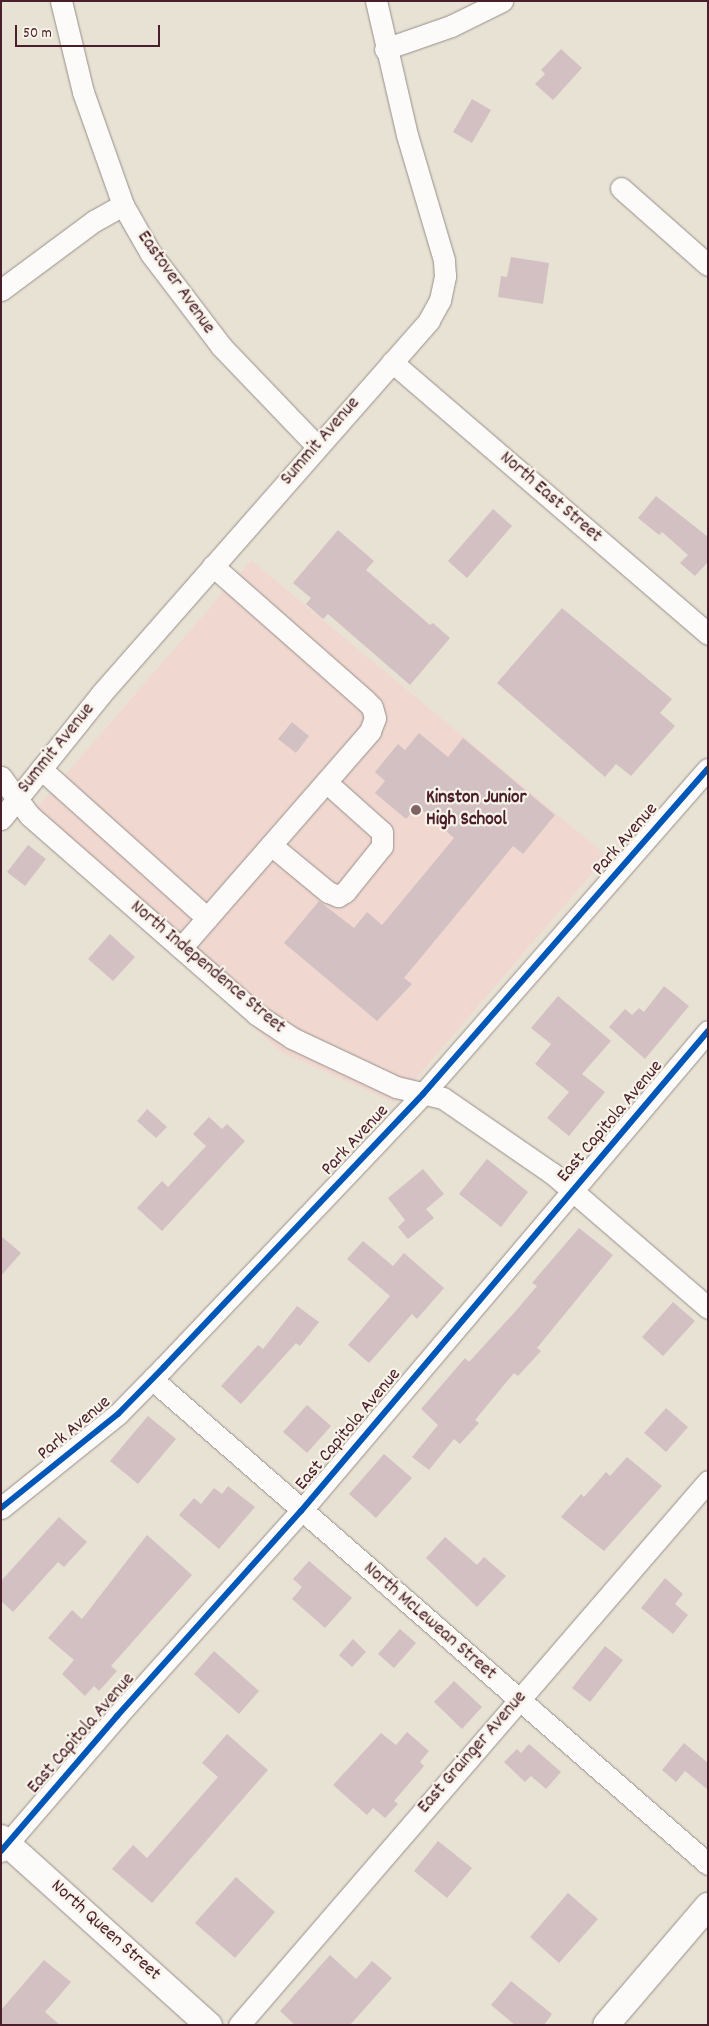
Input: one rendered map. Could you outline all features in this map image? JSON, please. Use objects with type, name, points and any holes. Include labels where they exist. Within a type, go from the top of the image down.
[{"type":"main road","name":"North Queen Street","points":[[3,1844],[208,2025]]},
{"type":"main road","points":[[606,2025],[708,1906]]},
{"type":"street","name":"Eastover Avenue","points":[[61,1],[83,92],[123,204],[151,254],[221,346],[317,446]]},
{"type":"street","name":"Summit Avenue","points":[[1,819],[40,769],[212,566],[429,320],[440,300],[445,276],[440,246],[385,48],[376,1]]},
{"type":"street","points":[[385,48],[451,26],[502,1]]},
{"type":"street","points":[[621,188],[708,264]]},
{"type":"street","points":[[1,290],[94,221],[123,204]]},
{"type":"street","name":"North East Street","points":[[392,362],[708,634]]},
{"type":"street","points":[[181,948],[370,731],[375,718],[372,707],[212,566]]},
{"type":"street","points":[[40,769],[207,918]]},
{"type":"street","name":"Park Avenue","points":[[1,1508],[118,1414],[152,1379],[423,1094],[708,769]]},
{"type":"street","name":"North Independence Street","points":[[1,778],[29,815],[256,1014],[292,1038],[396,1087],[443,1098],[572,1191],[708,1308]]},
{"type":"street","points":[[271,845],[328,892],[338,896],[345,892],[382,846],[382,832],[326,782]]},
{"type":"street","name":"East Capitola Avenue","points":[[3,1844],[301,1511],[708,1032]]},
{"type":"street","name":"North McLewean Street","points":[[152,1379],[301,1511],[708,1864]]},
{"type":"street","name":"East Grainger Avenue","points":[[239,2025],[708,1481]]},
{"type":"shaded area","points":[[251,560],[607,856],[395,1103],[281,1052],[27,819]]},
{"type":"building","points":[[561,49],[582,68],[553,100],[535,84],[545,74],[541,70]]},
{"type":"building","points":[[472,99],[491,110],[472,143],[453,132]]},
{"type":"building","points":[[511,257],[549,263],[543,304],[498,297],[501,276],[507,277]]},
{"type":"building","points":[[656,496],[708,537],[708,562],[695,576],[680,563],[688,555],[662,532],[659,535],[638,518]]},
{"type":"building","points":[[493,509],[512,526],[467,578],[448,561]]},
{"type":"building","points":[[338,530],[374,561],[366,570],[430,625],[433,623],[450,638],[410,685],[328,614],[323,619],[306,604],[311,598],[293,583]]},
{"type":"building","points":[[562,608],[672,699],[660,713],[675,726],[631,776],[616,764],[605,777],[497,683]]},
{"type":"building","points":[[292,722],[309,736],[296,753],[278,739]]},
{"type":"building","points":[[419,733],[448,757],[463,738],[555,815],[523,854],[513,846],[404,978],[412,984],[377,1021],[284,943],[319,901],[354,928],[367,912],[382,925],[454,838],[417,806],[406,819],[375,793],[385,781],[375,772],[398,744],[405,750]]},
{"type":"building","points":[[28,845],[46,859],[25,886],[7,872]]},
{"type":"building","points":[[110,934],[135,957],[113,981],[88,959]]},
{"type":"building","points":[[664,986],[689,1006],[645,1059],[609,1027],[625,1009],[632,1015],[639,1008],[644,1012]]},
{"type":"building","points":[[558,996],[611,1041],[582,1074],[605,1092],[569,1136],[547,1118],[569,1092],[535,1064],[551,1044],[531,1028]]},
{"type":"building","points":[[147,1109],[167,1127],[156,1138],[137,1121]]},
{"type":"building","points":[[209,1117],[222,1129],[227,1124],[245,1141],[162,1231],[137,1208],[162,1181],[168,1187],[206,1146],[193,1134]]},
{"type":"building","points":[[487,1159],[528,1192],[501,1227],[459,1194]]},
{"type":"building","points":[[423,1169],[444,1194],[426,1209],[434,1218],[408,1239],[398,1227],[405,1220],[388,1198]]},
{"type":"building","points":[[579,1228],[613,1255],[537,1348],[541,1351],[518,1376],[514,1373],[475,1420],[479,1423],[460,1444],[454,1439],[429,1470],[412,1457],[438,1425],[421,1409],[465,1358],[469,1362],[514,1313],[537,1286],[532,1283]]},
{"type":"building","points":[[1,1236],[21,1253],[1,1276]]},
{"type":"building","points":[[363,1241],[393,1266],[404,1253],[444,1288],[417,1319],[412,1314],[369,1363],[348,1345],[390,1296],[347,1259]]},
{"type":"building","points":[[673,1302],[695,1321],[663,1356],[642,1337]]},
{"type":"building","points":[[297,1306],[319,1322],[300,1346],[296,1343],[241,1404],[221,1386],[258,1345],[263,1349]]},
{"type":"building","points":[[307,1405],[331,1426],[307,1453],[283,1432]]},
{"type":"building","points":[[666,1408],[688,1427],[666,1452],[644,1433]]},
{"type":"building","points":[[148,1416],[176,1439],[138,1484],[110,1461]]},
{"type":"building","points":[[384,1454],[412,1478],[376,1518],[349,1494]]},
{"type":"building","points":[[627,1457],[662,1486],[604,1551],[561,1517],[581,1494],[584,1497],[606,1472],[610,1476]]},
{"type":"building","points":[[228,1486],[255,1507],[219,1549],[179,1515],[194,1498],[201,1504],[214,1488],[222,1494]]},
{"type":"building","points":[[59,1517],[87,1542],[64,1567],[58,1562],[13,1612],[1,1601],[1,1581]]},
{"type":"building","points":[[147,1535],[192,1575],[111,1666],[117,1671],[99,1691],[94,1686],[85,1696],[62,1674],[74,1660],[48,1638],[72,1610],[82,1619]]},
{"type":"building","points":[[445,1537],[477,1565],[484,1557],[506,1576],[477,1607],[426,1558]]},
{"type":"building","points":[[309,1561],[352,1598],[325,1628],[292,1599],[302,1587],[293,1579]]},
{"type":"building","points":[[665,1578],[683,1594],[675,1604],[688,1615],[673,1634],[641,1608]]},
{"type":"building","points":[[400,1629],[416,1643],[394,1668],[378,1654]]},
{"type":"building","points":[[353,1639],[366,1652],[352,1667],[339,1655]]},
{"type":"building","points":[[605,1646],[623,1660],[590,1702],[572,1688]]},
{"type":"building","points":[[214,1651],[259,1691],[239,1714],[194,1674]]},
{"type":"building","points":[[454,1681],[482,1707],[462,1729],[434,1702]]},
{"type":"building","points":[[407,1732],[429,1751],[420,1762],[424,1766],[394,1801],[398,1804],[385,1818],[373,1808],[367,1815],[333,1785],[381,1733],[396,1745]]},
{"type":"building","points":[[227,1734],[268,1770],[152,1903],[112,1869],[133,1845],[147,1858],[218,1777],[202,1763]]},
{"type":"building","points":[[684,1743],[708,1763],[708,1790],[685,1771],[676,1782],[662,1770]]},
{"type":"building","points":[[529,1744],[561,1772],[546,1789],[531,1776],[525,1782],[504,1762],[517,1749],[521,1753]]},
{"type":"building","points":[[438,1841],[472,1868],[447,1898],[414,1871]]},
{"type":"building","points":[[236,1877],[275,1912],[235,1958],[195,1923]]},
{"type":"building","points":[[568,1893],[598,1919],[559,1963],[530,1937]]},
{"type":"building","points":[[330,1955],[356,1979],[372,1961],[392,1978],[350,2025],[295,2025],[280,2011]]},
{"type":"building","points":[[44,1960],[71,1982],[45,2012],[60,2025],[1,2025],[1,2010]]},
{"type":"building","points":[[511,1981],[552,2014],[544,2025],[515,2025],[491,2005]]},
{"type":"cycle path","points":[[1,1508],[118,1414],[164,1367],[423,1094],[708,769]]},
{"type":"cycle path","points":[[1,1851],[117,1716],[301,1511],[708,1031]]},
{"type":"place","name":"Kinston Junior High School","points":[[416,810]]}]
